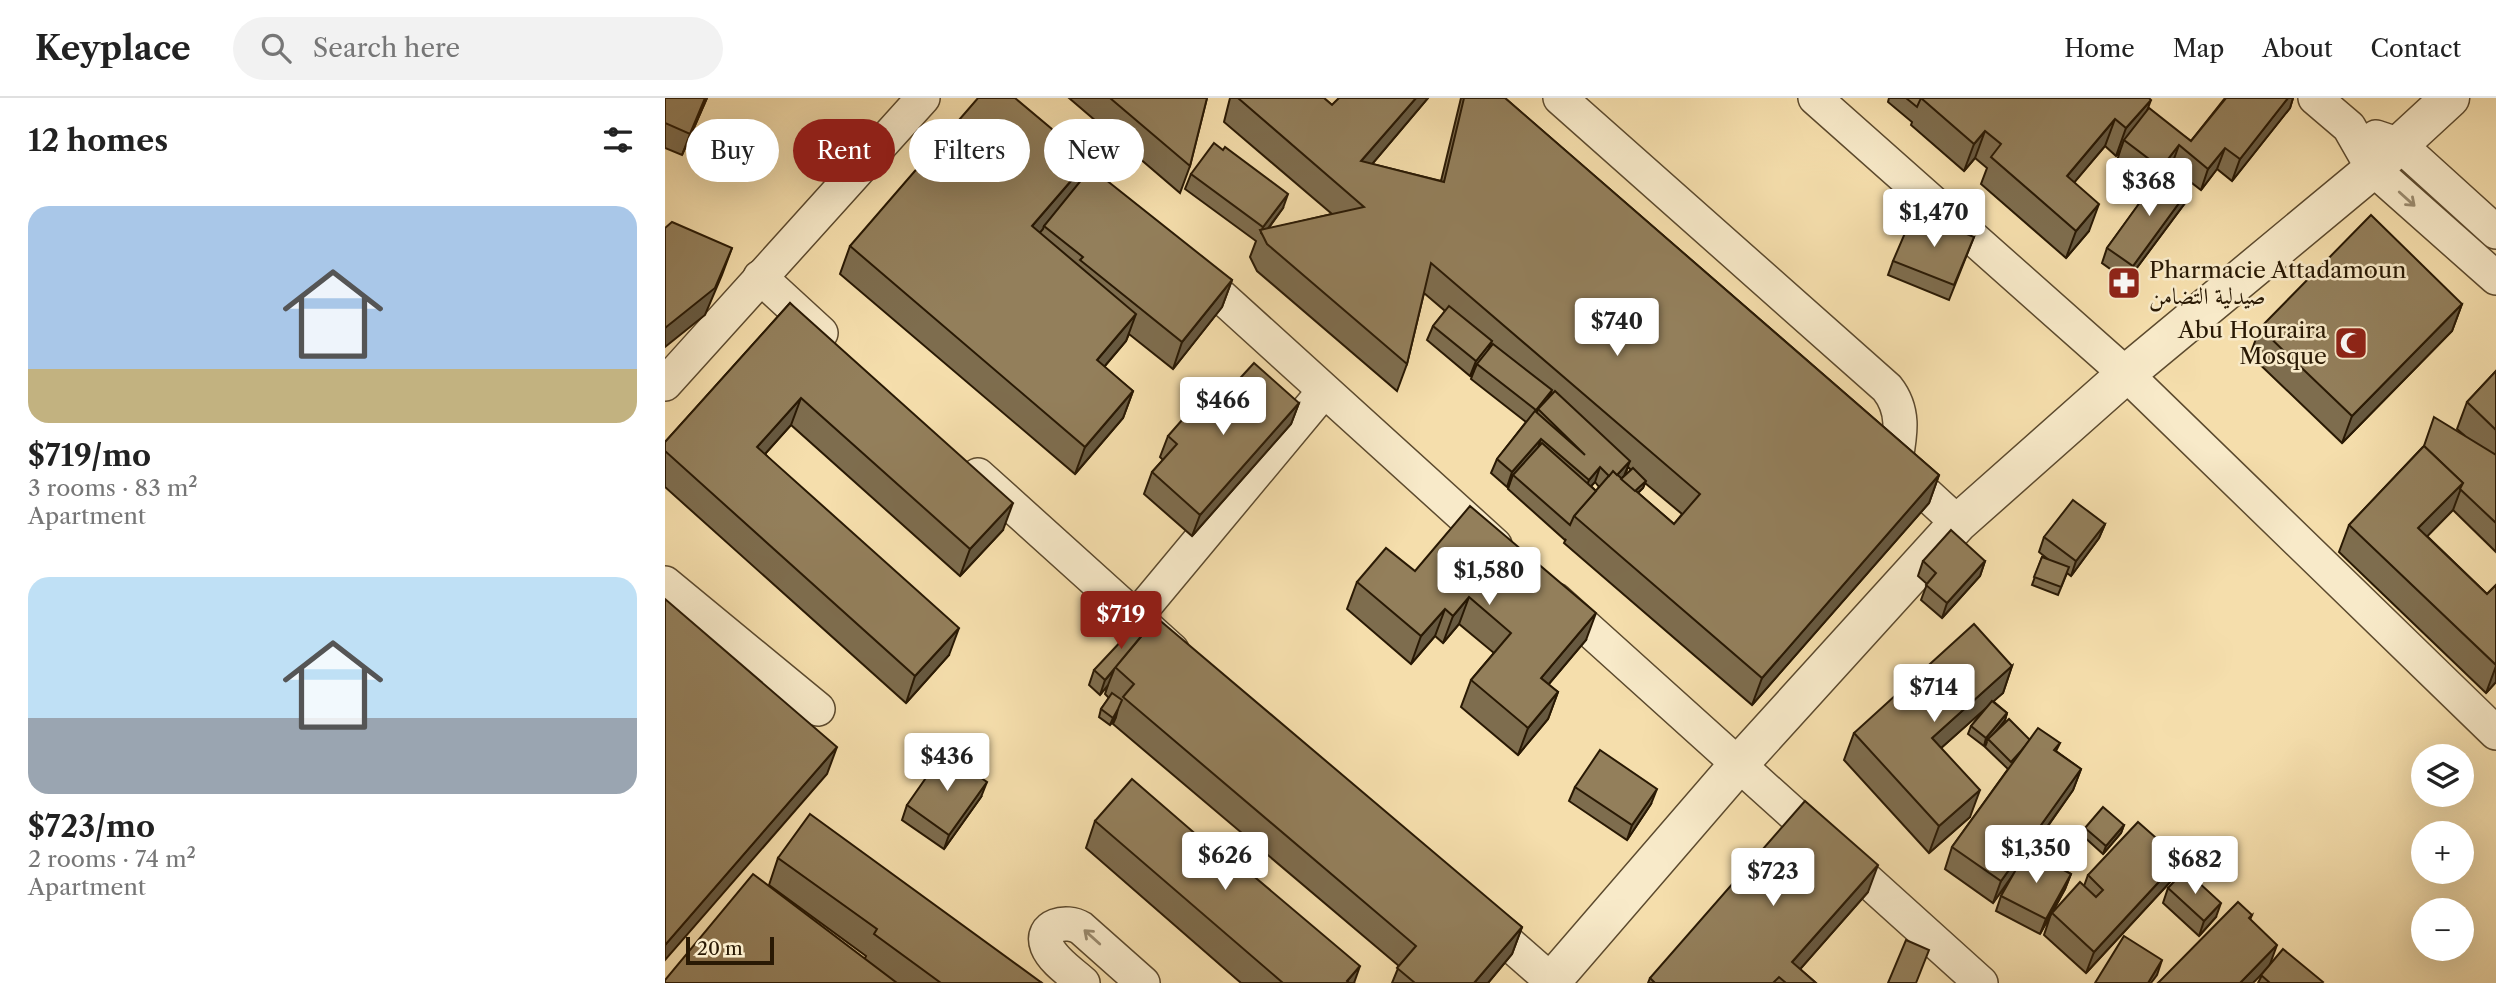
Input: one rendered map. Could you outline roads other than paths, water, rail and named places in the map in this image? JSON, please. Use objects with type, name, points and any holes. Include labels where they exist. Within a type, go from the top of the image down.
[{"type":"street","points":[[665,384],[923,98]]},
{"type":"street","points":[[1560,98],[1887,387],[1899,407],[1901,418],[1895,465]]},
{"type":"street","points":[[1815,98],[2126,374],[2496,733]]},
{"type":"street","points":[[2315,98],[2387,157],[2496,232]]},
{"type":"street","points":[[1458,899],[1552,982],[1739,764],[1958,523],[2126,374],[2387,157],[2450,98]]},
{"type":"street","points":[[2387,157],[2496,278]]},
{"type":"street","points":[[1174,254],[1980,983]]},
{"type":"street","points":[[760,277],[841,351]]},
{"type":"street","points":[[1135,618],[1324,391]]},
{"type":"street","points":[[1864,437],[1958,523]]},
{"type":"street","points":[[952,452],[1198,672]]},
{"type":"street","points":[[665,583],[818,709]]},
{"type":"street","points":[[1083,983],[1047,946],[1050,930],[1063,922],[1073,923],[1081,928],[1143,983]]},
{"type":"place","name":"Pharmacie Attadamoun صيدلية التضامن","points":[[2124,283]]},
{"type":"place","name":"Abu Houraira Mosque","points":[[2351,343]]}]
